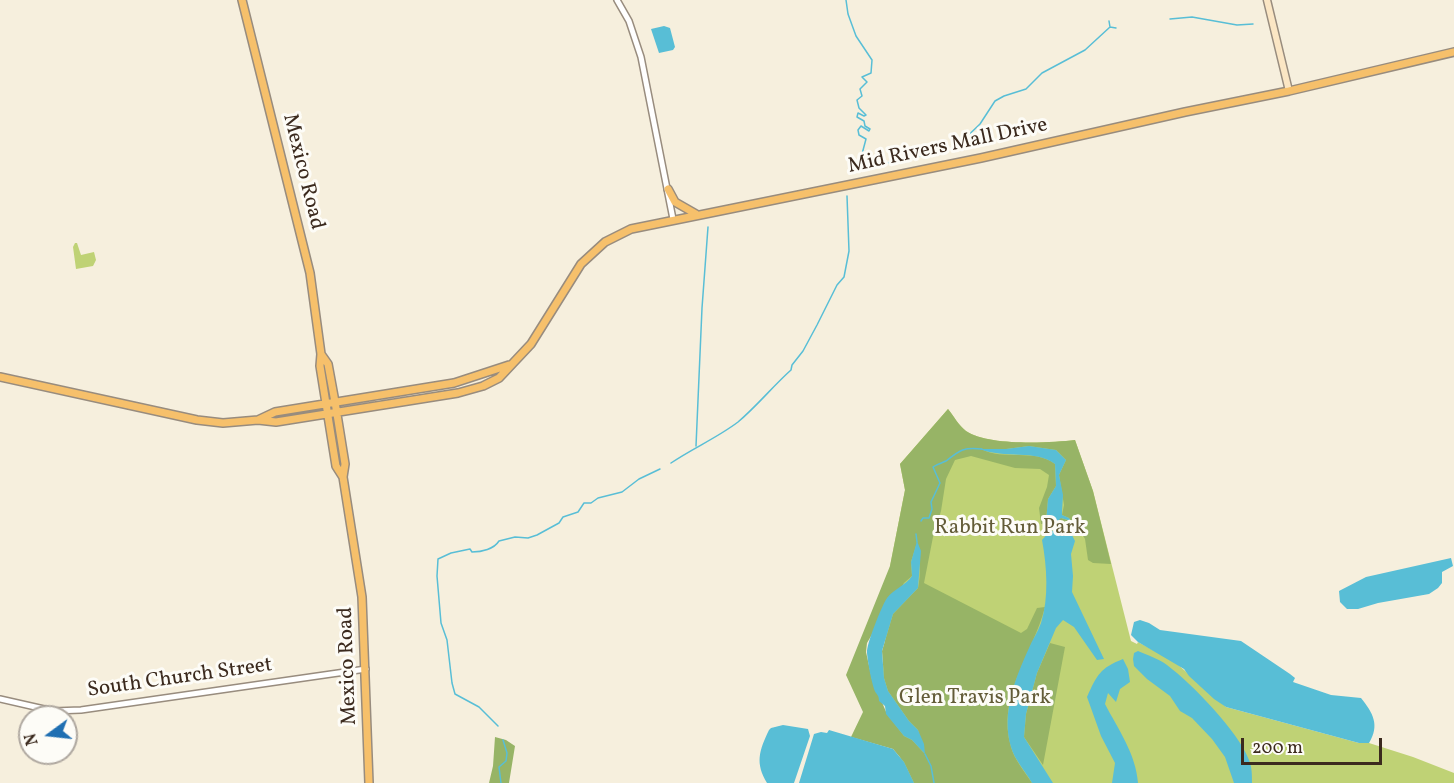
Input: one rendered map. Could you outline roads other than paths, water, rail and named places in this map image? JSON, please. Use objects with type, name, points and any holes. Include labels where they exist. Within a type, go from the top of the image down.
[{"type":"main road","name":"Mexico Road","points":[[242,0],[310,273],[327,414],[336,466],[342,477],[362,597],[369,783]]},
{"type":"main road","points":[[1267,0],[1289,92]]},
{"type":"main road","name":"Mid Rivers Mall Drive","points":[[0,377],[194,420],[223,423],[258,420],[276,422],[469,390],[499,378],[531,344],[573,274],[593,252],[612,238],[631,229],[1289,92],[1453,53]]},
{"type":"main road","points":[[668,189],[675,202],[696,214]]},
{"type":"main road","name":"Mexico Road","points":[[321,354],[328,364],[335,402],[345,464],[342,477]]},
{"type":"main road","name":"Mid Rivers Mall Drive","points":[[258,420],[275,412],[454,383],[509,365]]},
{"type":"street","points":[[617,0],[629,21],[641,57],[673,219]]},
{"type":"street","name":"South Church Street","points":[[0,699],[53,711],[81,710],[366,669]]},
{"type":"water","points":[[664,26],[670,28],[675,47],[673,50],[659,53],[651,29]]},
{"type":"water","points":[[1029,446],[1056,450],[1066,460],[1059,475],[1063,495],[1062,515],[1071,521],[1061,518],[1057,522],[1046,522],[1048,499],[1056,486],[1055,464],[1047,459],[1029,455],[989,452],[980,449]]},
{"type":"water","points":[[1057,529],[1070,531],[1075,541],[1071,554],[1072,592],[1104,659],[1097,660],[1074,627],[1063,620],[1056,628],[1037,673],[1026,714],[1024,737],[1053,783],[1032,783],[1017,761],[1011,747],[1008,734],[1009,709],[1019,672],[1044,613],[1046,582],[1042,540],[1049,532]]},
{"type":"water","points":[[917,541],[921,551],[918,588],[893,614],[882,651],[884,678],[888,691],[918,730],[924,744],[925,754],[912,740],[904,736],[886,714],[885,706],[879,701],[874,689],[867,653],[875,625],[887,598],[912,576],[911,562]]},
{"type":"water","points":[[1451,558],[1453,566],[1442,572],[1442,583],[1429,594],[1358,609],[1347,609],[1340,602],[1339,591],[1366,577]]},
{"type":"water","points":[[1140,620],[1160,630],[1241,641],[1290,674],[1295,678],[1293,682],[1331,695],[1361,698],[1374,719],[1374,730],[1369,743],[1359,743],[1226,707],[1214,699],[1184,669],[1138,642],[1131,635],[1134,622]]},
{"type":"water","points":[[1138,651],[1167,665],[1189,684],[1225,722],[1249,760],[1252,783],[1234,783],[1225,757],[1212,739],[1192,718],[1180,711],[1170,696],[1134,666],[1134,653]]},
{"type":"water","points":[[1123,659],[1128,669],[1130,682],[1120,689],[1116,702],[1108,693],[1105,704],[1130,752],[1138,783],[1112,783],[1115,763],[1101,736],[1087,697],[1100,673]]},
{"type":"water","points":[[783,725],[808,729],[810,736],[794,783],[767,783],[761,769],[761,751],[769,730]]},
{"type":"water","points":[[829,730],[893,749],[904,762],[914,783],[799,783],[814,734],[827,733]]},
{"type":"waterway","points":[[846,0],[848,14],[856,36],[872,60],[871,73],[862,77],[867,82],[860,89],[862,96],[857,100],[859,108],[866,115],[858,113],[857,117],[864,121],[865,126],[870,129],[869,131],[861,126],[858,130],[859,135],[866,139],[862,161],[857,171]]},
{"type":"waterway","points":[[1170,19],[1192,17],[1237,25],[1253,24]]},
{"type":"waterway","points":[[955,148],[980,124],[995,101],[1026,89],[1042,73],[1085,50],[1110,27],[1109,21]]},
{"type":"waterway","points":[[1110,27],[1116,28]]},
{"type":"waterway","points":[[882,164],[936,153]]},
{"type":"waterway","points":[[671,463],[738,422],[791,370],[837,285],[844,277],[849,251],[847,196]]},
{"type":"waterway","points":[[696,446],[708,227]]},
{"type":"waterway","points":[[921,521],[923,518],[929,518],[932,509],[931,502],[940,483],[933,467],[962,450],[982,449]]},
{"type":"waterway","points":[[498,726],[479,707],[455,694],[447,640],[441,623],[438,559],[451,553],[470,549],[472,552],[484,551],[499,541],[515,537],[528,538],[537,535],[559,523],[563,517],[578,512],[584,503],[591,503],[598,498],[622,492],[639,479],[660,469]]},
{"type":"waterway","points":[[916,534],[917,542]]},
{"type":"waterway","points":[[501,783],[499,767],[506,761],[507,753],[503,740]]},
{"type":"waterway","points":[[925,754],[931,766],[934,783]]},
{"type":"park label","name":"Rabbit Run Park","points":[[1010,529]]},
{"type":"park label","name":"Glen Travis Park","points":[[975,699]]}]
